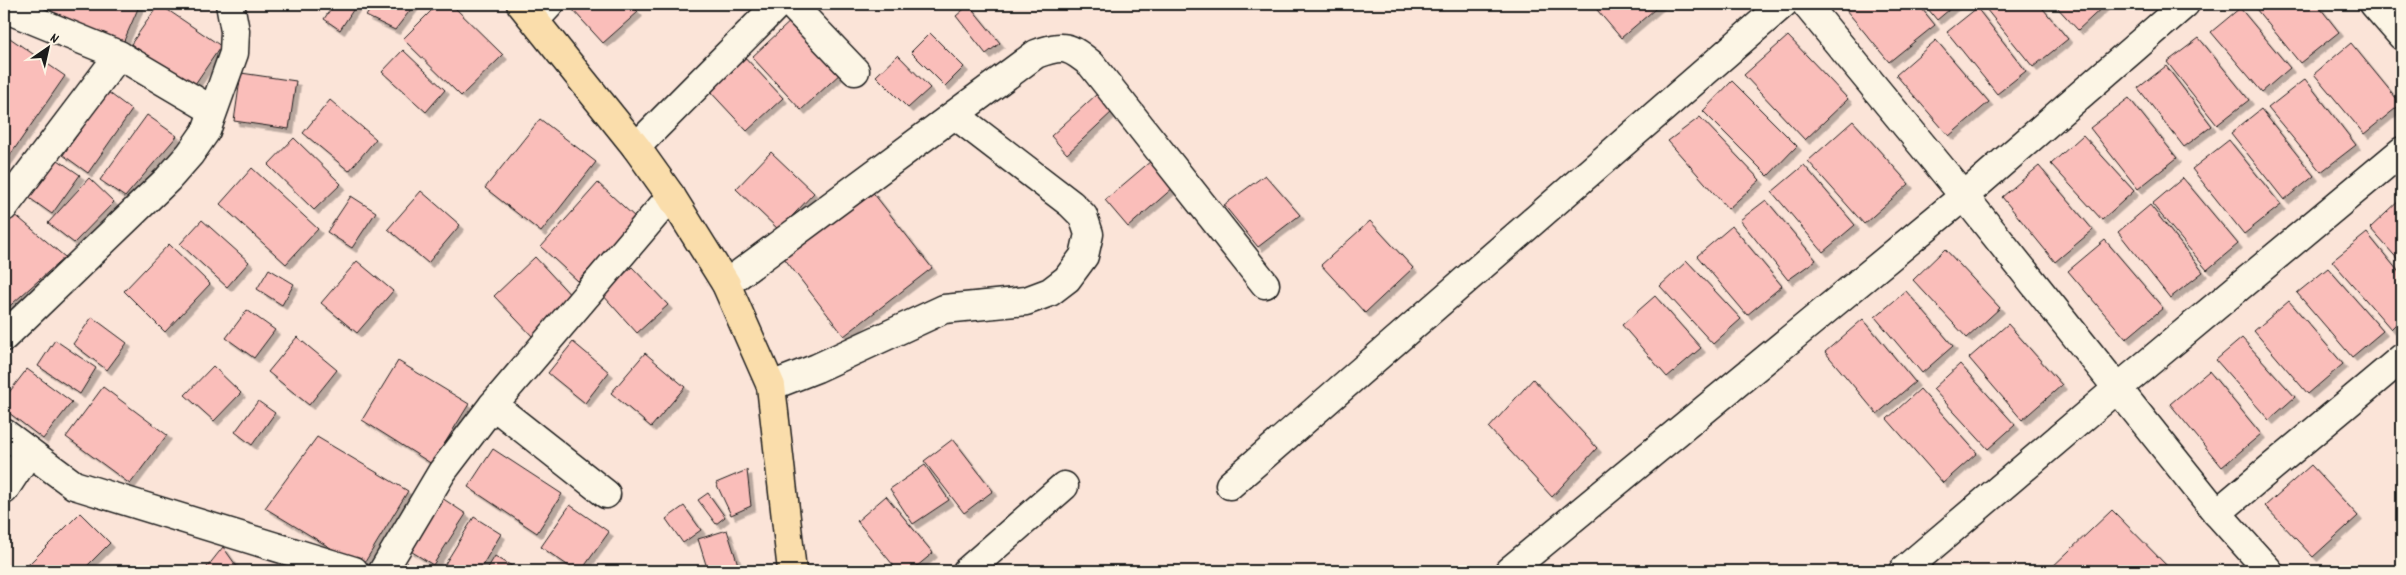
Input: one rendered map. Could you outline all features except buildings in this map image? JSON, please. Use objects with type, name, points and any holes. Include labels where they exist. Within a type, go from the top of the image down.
[{"type":"main road","points":[[535,9],[672,196],[726,284],[771,386],[792,571]]},
{"type":"street","points":[[4,337],[168,179],[190,154],[206,131],[234,53],[235,31],[230,4]]},
{"type":"street","points":[[636,146],[778,4]]},
{"type":"street","points":[[792,4],[855,71]]},
{"type":"street","points":[[1230,485],[1783,4]]},
{"type":"street","points":[[1806,4],[1964,196],[2217,513],[2269,571]]},
{"type":"street","points":[[1509,571],[1964,196],[2185,4]]},
{"type":"street","points":[[2374,4],[2402,36]]},
{"type":"street","points":[[18,10],[119,55],[212,110]]},
{"type":"street","points":[[726,284],[1036,54],[1057,46],[1076,51],[1091,64],[1265,284]]},
{"type":"street","points":[[4,207],[119,55]]},
{"type":"street","points":[[771,386],[817,368],[922,317],[944,309],[1026,301],[1050,292],[1067,279],[1084,256],[1089,234],[1083,216],[1071,204],[955,115]]},
{"type":"street","points":[[1903,571],[2118,388],[2402,151]]},
{"type":"street","points":[[383,571],[442,472],[492,405],[672,196]]},
{"type":"street","points":[[2217,513],[2402,358]]},
{"type":"street","points":[[492,405],[606,494]]},
{"type":"street","points":[[4,434],[74,485],[354,571]]},
{"type":"street","points":[[4,490],[30,452]]},
{"type":"street","points":[[967,571],[1064,486]]}]
